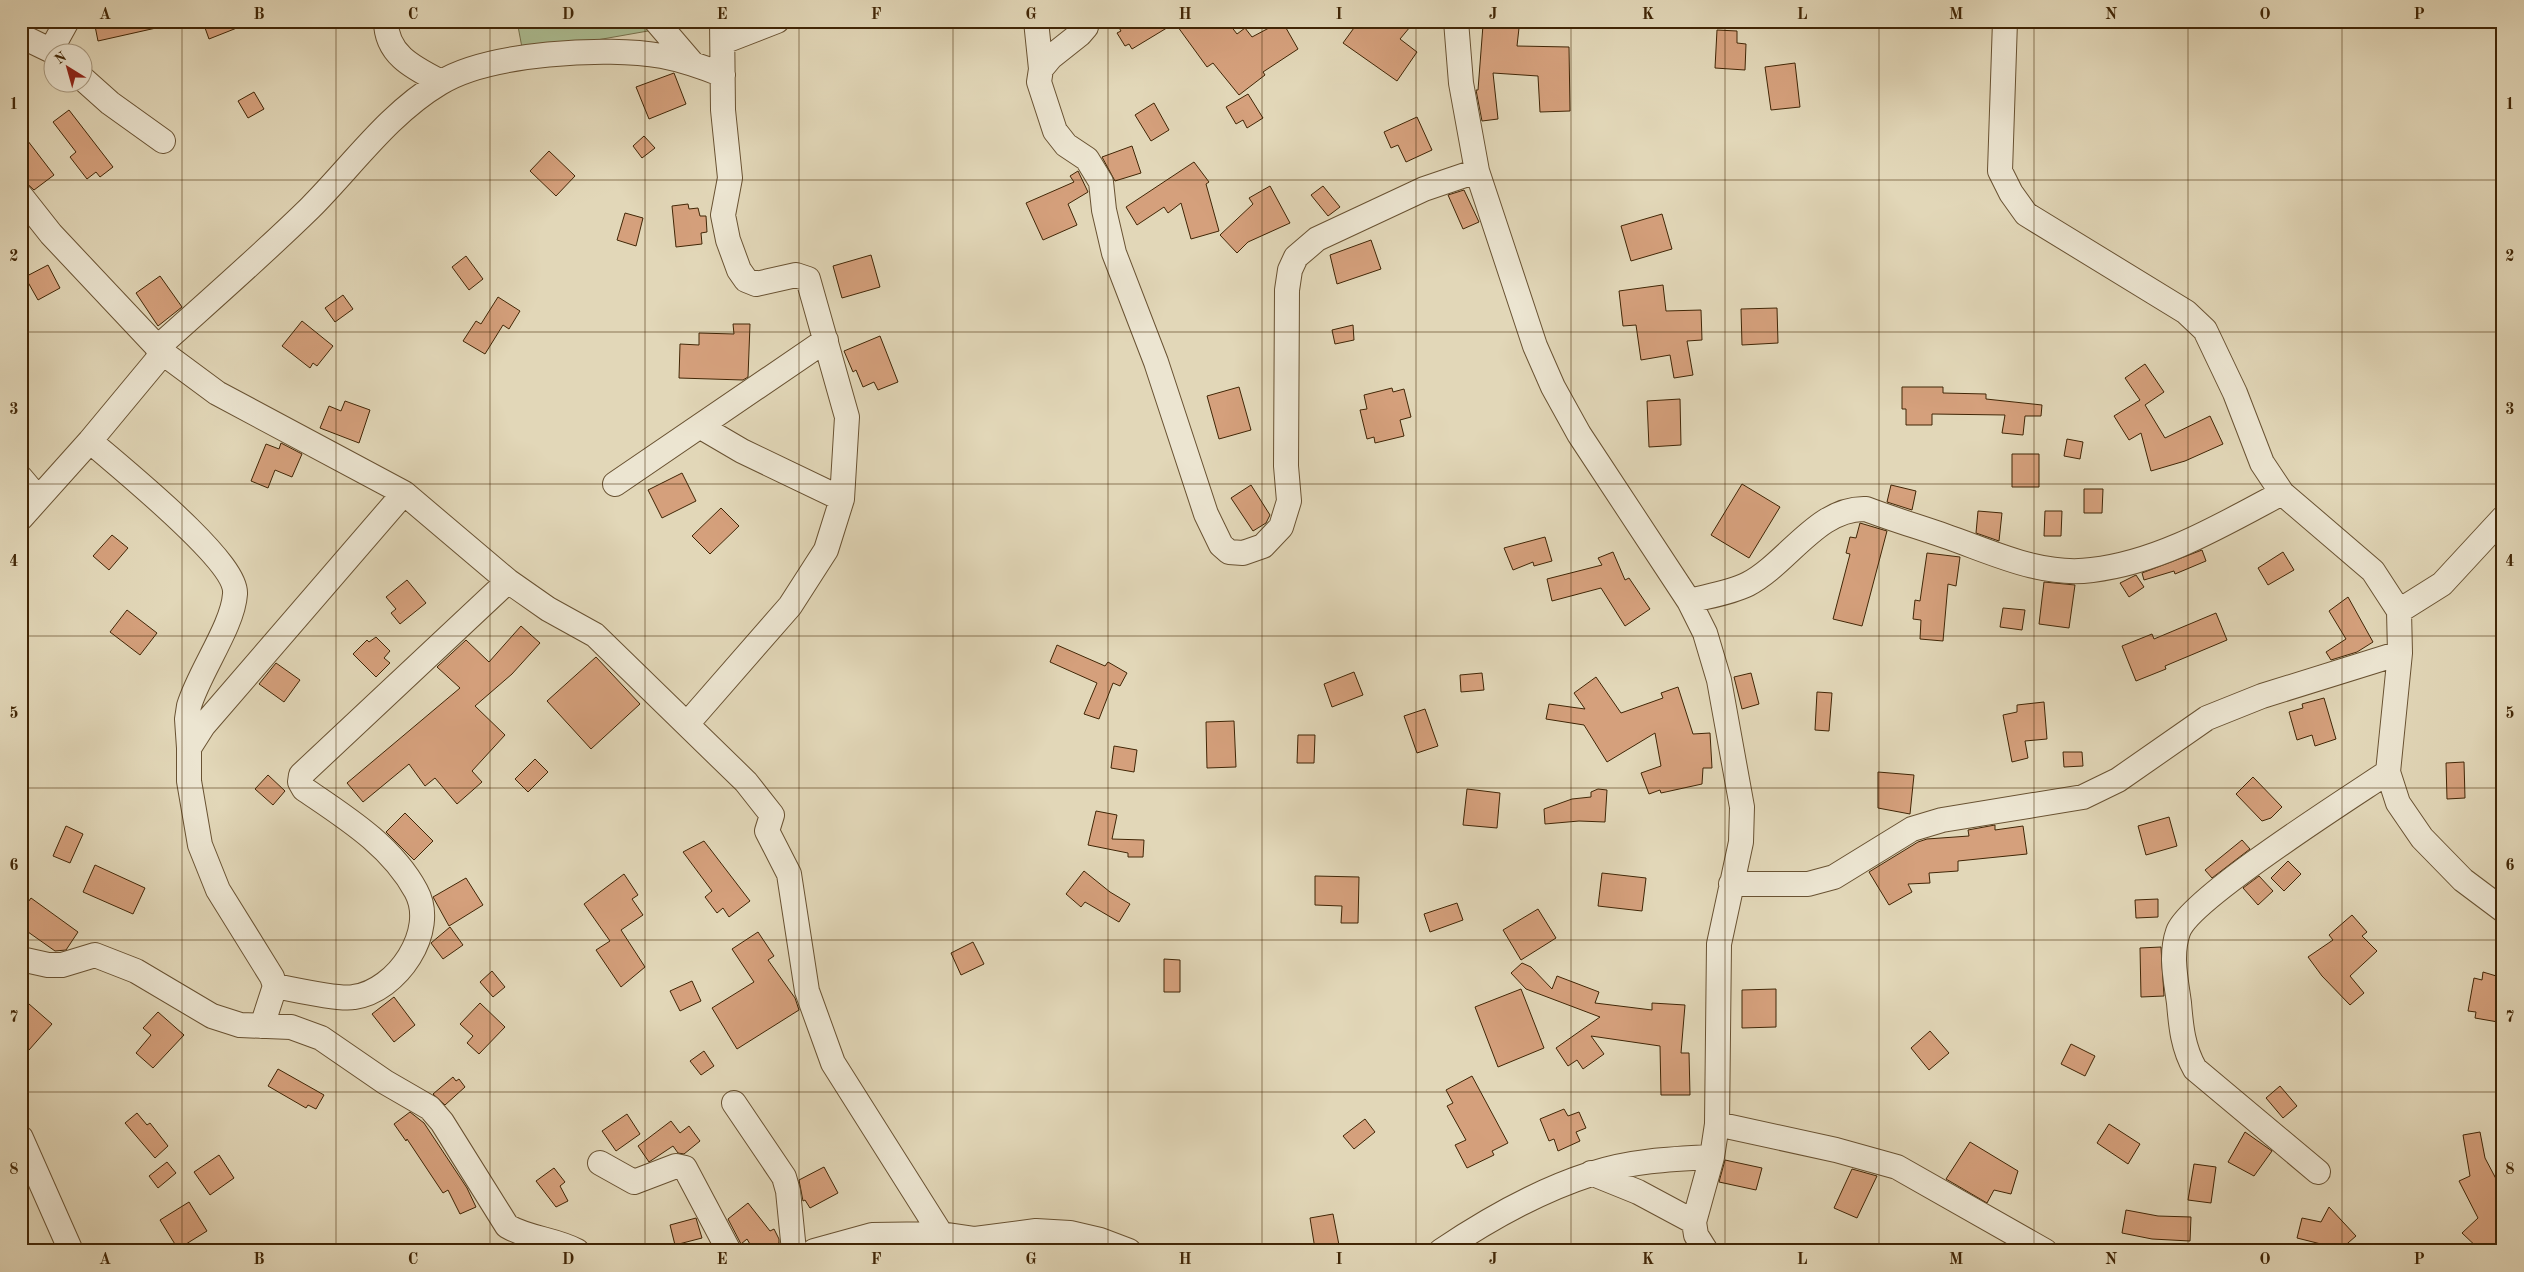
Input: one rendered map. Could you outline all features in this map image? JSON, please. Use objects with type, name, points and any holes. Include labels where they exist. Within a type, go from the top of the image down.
[{"type":"street","points":[[56,42],[67,21]]},
{"type":"street","points":[[386,21],[389,41],[400,58],[440,82]]},
{"type":"street","points":[[656,21],[692,63]]},
{"type":"street","points":[[686,724],[790,606],[826,550],[842,499],[847,417],[808,280],[796,275],[756,284],[746,280],[739,270],[728,240],[723,215],[730,178],[723,110],[723,32],[777,21]]},
{"type":"street","points":[[1036,21],[1041,69],[1039,82],[1055,131],[1066,145],[1087,159],[1101,182],[1108,235],[1114,253],[1156,362],[1206,514],[1221,545],[1229,552],[1243,553],[1263,546],[1281,527],[1289,502],[1286,449],[1287,290],[1290,270],[1296,257],[1317,239],[1424,189],[1477,171]]},
{"type":"street","points":[[1041,69],[1051,57],[1080,34],[1086,27],[1087,21]]},
{"type":"street","points":[[1456,21],[1461,83],[1477,171],[1528,328],[1553,387],[1579,434],[1689,601],[1705,633],[1720,680],[1742,807],[1740,842],[1719,944],[1717,1124],[1712,1157],[1694,1222],[1696,1236],[1706,1251]]},
{"type":"street","points":[[2005,21],[2000,171],[2011,193],[2026,214],[2186,312],[2205,330],[2235,393],[2262,463],[2282,494],[2373,571],[2399,611],[2400,653],[2388,772],[2398,803],[2422,838],[2463,880],[2503,910]]},
{"type":"street","points":[[21,36],[42,46]]},
{"type":"street","points":[[21,518],[37,497],[90,441],[160,351],[310,207],[406,108],[440,82],[462,72],[507,60],[574,52],[660,56],[692,63],[723,75]]},
{"type":"street","points":[[92,87],[110,103],[163,141]]},
{"type":"street","points":[[21,196],[51,234],[160,351],[217,393],[404,493],[508,581],[548,609],[595,636],[746,782],[772,815],[767,832],[790,874],[807,991],[833,1063],[940,1234]]},
{"type":"street","points":[[615,484],[826,340]]},
{"type":"street","points":[[701,427],[742,451],[842,499]]},
{"type":"street","points":[[90,441],[179,519],[218,560],[230,578],[236,592],[230,614],[189,706],[187,719],[190,748],[189,781],[200,845],[218,890],[272,978],[274,986],[262,1026]]},
{"type":"street","points":[[21,478],[37,497]]},
{"type":"street","points":[[190,748],[203,726],[404,493]]},
{"type":"street","points":[[1689,601],[1747,584],[1772,569],[1817,528],[1841,512],[1853,508],[1866,509],[2011,561],[2054,570],[2092,570],[2141,558],[2196,538],[2282,494]]},
{"type":"street","points":[[2399,611],[2442,584],[2503,518]]},
{"type":"street","points":[[274,986],[352,998],[375,992],[400,969],[418,940],[424,914],[416,891],[393,859],[358,826],[304,789],[300,782],[301,776],[508,581]]},
{"type":"street","points":[[1731,884],[1808,884],[1834,877],[1912,829],[1942,820],[2083,797],[2118,780],[2164,746],[2208,718],[2262,696],[2400,653]]},
{"type":"street","points":[[2318,1172],[2195,1069],[2185,1049],[2174,953],[2178,931],[2187,917],[2209,897],[2292,836],[2388,772]]},
{"type":"street","points":[[21,959],[48,965],[62,965],[95,955],[136,971],[212,1016],[240,1025],[292,1027],[321,1038],[385,1082],[430,1108],[442,1122],[507,1226],[515,1231],[566,1245],[577,1251]]},
{"type":"street","points":[[734,1103],[784,1177],[788,1191],[794,1251]]},
{"type":"street","points":[[1717,1124],[1836,1150],[1897,1167],[2045,1251]]},
{"type":"street","points":[[21,1138],[70,1251]]},
{"type":"street","points":[[1441,1251],[1475,1228],[1523,1202],[1591,1174],[1659,1160],[1712,1157]]},
{"type":"street","points":[[600,1163],[634,1182],[676,1166],[686,1168],[729,1251]]},
{"type":"street","points":[[1591,1174],[1638,1192],[1694,1222]]},
{"type":"street","points":[[814,1251],[872,1235],[940,1234],[976,1245],[1036,1232],[1070,1233],[1100,1240],[1129,1251]]},
{"type":"green space","points":[[517,21],[681,21],[682,25],[523,53]]},
{"type":"building","points":[[94,21],[155,21],[156,28],[98,41]]},
{"type":"building","points":[[212,21],[252,22],[209,39],[204,25]]},
{"type":"building","points":[[1115,21],[1227,21],[1237,34],[1245,28],[1252,37],[1282,21],[1298,49],[1263,72],[1265,75],[1239,95],[1213,63],[1207,67],[1175,23],[1132,49],[1129,44],[1125,46],[1117,33],[1121,31]]},
{"type":"building","points":[[1359,21],[1415,21],[1400,39],[1417,52],[1397,81],[1343,43]]},
{"type":"building","points":[[1483,25],[1519,28],[1517,46],[1569,47],[1570,111],[1540,112],[1538,76],[1493,73],[1498,119],[1482,121],[1476,90],[1478,90]]},
{"type":"building","points":[[1717,30],[1737,31],[1737,43],[1746,44],[1745,70],[1715,68]]},
{"type":"building","points":[[1795,63],[1800,107],[1771,110],[1765,67]]},
{"type":"building","points":[[674,73],[686,104],[649,119],[636,87]]},
{"type":"building","points":[[254,92],[264,109],[248,118],[238,101]]},
{"type":"building","points":[[1248,94],[1263,118],[1247,128],[1243,120],[1236,124],[1226,107]]},
{"type":"building","points":[[1154,103],[1169,130],[1151,141],[1135,115]]},
{"type":"building","points":[[69,110],[113,167],[100,177],[96,172],[87,179],[70,157],[76,152],[53,122]]},
{"type":"building","points":[[1417,117],[1432,150],[1406,162],[1398,145],[1391,148],[1384,132]]},
{"type":"building","points":[[21,132],[54,175],[34,190],[21,178]]},
{"type":"building","points":[[644,136],[655,148],[642,158],[633,146]]},
{"type":"building","points":[[1132,146],[1141,173],[1115,181],[1102,157]]},
{"type":"building","points":[[549,151],[575,176],[556,196],[530,171]]},
{"type":"building","points":[[1194,162],[1209,182],[1206,184],[1219,231],[1191,239],[1181,203],[1168,213],[1164,207],[1137,225],[1126,207]]},
{"type":"building","points":[[1078,171],[1088,192],[1068,204],[1077,225],[1043,240],[1026,203],[1074,182],[1070,176]]},
{"type":"building","points":[[1270,186],[1290,223],[1248,242],[1237,253],[1220,235],[1253,204],[1249,198]]},
{"type":"building","points":[[1323,186],[1340,207],[1328,216],[1311,195]]},
{"type":"building","points":[[1464,190],[1479,222],[1463,229],[1448,195]]},
{"type":"building","points":[[688,204],[689,209],[698,208],[700,216],[706,216],[707,232],[701,233],[702,244],[676,247],[672,206]]},
{"type":"building","points":[[625,213],[643,218],[636,246],[617,240]]},
{"type":"building","points":[[1662,214],[1672,249],[1631,261],[1621,226]]},
{"type":"building","points":[[1371,240],[1381,269],[1337,284],[1330,255]]},
{"type":"building","points":[[871,255],[880,287],[842,298],[833,266]]},
{"type":"building","points":[[466,256],[483,279],[469,290],[452,267]]},
{"type":"building","points":[[48,265],[60,288],[38,300],[25,277]]},
{"type":"building","points":[[160,276],[182,307],[158,326],[136,293]]},
{"type":"building","points":[[1663,285],[1666,311],[1701,310],[1702,340],[1687,341],[1693,375],[1674,378],[1670,355],[1641,360],[1636,325],[1623,326],[1619,291]]},
{"type":"building","points":[[343,295],[353,309],[335,322],[325,308]]},
{"type":"building","points":[[498,297],[520,311],[509,329],[503,325],[485,354],[463,341],[476,321],[481,324]]},
{"type":"building","points":[[1777,308],[1778,343],[1742,345],[1741,309]]},
{"type":"building","points":[[302,321],[333,346],[317,366],[313,363],[310,368],[282,346]]},
{"type":"building","points":[[733,324],[750,324],[748,377],[743,380],[679,378],[680,344],[699,345],[699,333],[734,334]]},
{"type":"building","points":[[1353,325],[1354,340],[1335,344],[1332,330]]},
{"type":"building","points":[[880,336],[898,382],[878,390],[874,382],[863,387],[856,370],[853,372],[844,351]]},
{"type":"building","points":[[2145,364],[2164,392],[2145,405],[2165,438],[2210,416],[2223,444],[2185,461],[2151,471],[2141,433],[2129,440],[2114,416],[2140,400],[2125,378]]},
{"type":"building","points":[[1239,387],[1251,430],[1219,439],[1207,396]]},
{"type":"building","points":[[1902,387],[1943,387],[1943,393],[1986,394],[1986,399],[2042,405],[2041,416],[2025,416],[2023,435],[2002,433],[2005,415],[1932,414],[1932,425],[1906,425],[1906,409],[1902,409]]},
{"type":"building","points":[[1392,388],[1393,392],[1404,389],[1411,417],[1400,420],[1404,436],[1375,443],[1374,437],[1367,439],[1360,410],[1367,409],[1364,395]]},
{"type":"building","points":[[1680,399],[1681,445],[1649,447],[1647,401]]},
{"type":"building","points":[[345,401],[370,410],[359,443],[320,428],[329,406],[341,411]]},
{"type":"building","points":[[2067,439],[2083,442],[2080,459],[2064,456]]},
{"type":"building","points":[[281,443],[302,454],[292,477],[275,470],[268,488],[251,481],[266,444],[279,449]]},
{"type":"building","points":[[2012,454],[2039,454],[2039,487],[2012,487]]},
{"type":"building","points":[[682,473],[696,501],[662,518],[648,490]]},
{"type":"building","points":[[1742,484],[1780,507],[1749,558],[1711,535]]},
{"type":"building","points":[[1251,485],[1270,515],[1266,523],[1253,531],[1231,498]]},
{"type":"building","points":[[1891,485],[1916,491],[1912,510],[1887,502]]},
{"type":"building","points":[[2084,489],[2103,489],[2102,513],[2084,513]]},
{"type":"building","points":[[721,508],[739,526],[710,554],[692,536]]},
{"type":"building","points":[[1978,511],[2002,513],[1999,541],[1976,533]]},
{"type":"building","points":[[2045,511],[2062,511],[2061,536],[2044,536]]},
{"type":"building","points":[[1860,523],[1887,531],[1862,626],[1833,619],[1850,554],[1846,553],[1850,537],[1856,538]]},
{"type":"building","points":[[112,535],[128,548],[109,570],[93,556]]},
{"type":"building","points":[[1545,537],[1552,561],[1534,566],[1533,562],[1513,570],[1504,548]]},
{"type":"building","points":[[2202,550],[2206,561],[2175,574],[2174,571],[2144,580],[2142,573]]},
{"type":"building","points":[[1613,552],[1625,580],[1629,578],[1650,609],[1625,626],[1601,588],[1552,601],[1547,579],[1602,565],[1598,558]]},
{"type":"building","points":[[2283,552],[2294,570],[2268,585],[2258,568]]},
{"type":"building","points":[[1927,553],[1960,557],[1956,586],[1948,584],[1943,641],[1920,639],[1921,620],[1913,619],[1915,600],[1920,601]]},
{"type":"building","points":[[2136,575],[2144,587],[2129,597],[2120,583]]},
{"type":"building","points":[[407,580],[426,603],[400,624],[391,613],[396,609],[386,597]]},
{"type":"building","points":[[2044,582],[2075,585],[2069,628],[2039,624]]},
{"type":"building","points":[[2348,597],[2373,642],[2357,652],[2331,660],[2326,652],[2346,639],[2329,611]]},
{"type":"building","points":[[2003,608],[2025,610],[2022,630],[2000,627]]},
{"type":"building","points":[[127,610],[157,633],[140,655],[110,632]]},
{"type":"building","points":[[2216,613],[2227,640],[2165,666],[2166,669],[2136,681],[2122,646],[2152,634],[2154,639]]},
{"type":"building","points":[[521,626],[540,643],[512,674],[475,706],[505,735],[472,771],[482,782],[457,804],[435,778],[425,786],[409,764],[363,802],[347,783],[460,688],[437,667],[466,640],[489,662]]},
{"type":"building","points":[[376,637],[390,651],[384,658],[390,663],[376,677],[353,654],[367,640],[369,642]]},
{"type":"building","points":[[1057,645],[1105,666],[1108,662],[1127,673],[1120,686],[1113,683],[1099,719],[1084,714],[1097,683],[1050,662]]},
{"type":"building","points":[[596,657],[640,704],[591,749],[547,701]]},
{"type":"building","points":[[276,663],[300,680],[284,702],[259,684]]},
{"type":"building","points":[[1354,672],[1363,695],[1332,707],[1324,684]]},
{"type":"building","points":[[1482,673],[1484,690],[1461,692],[1460,675]]},
{"type":"building","points":[[1751,673],[1759,704],[1742,709],[1734,677]]},
{"type":"building","points":[[1596,677],[1621,713],[1663,698],[1661,693],[1678,687],[1693,734],[1710,733],[1712,768],[1703,768],[1702,784],[1661,793],[1660,790],[1649,794],[1641,773],[1661,766],[1655,733],[1607,762],[1584,725],[1546,719],[1549,704],[1585,709],[1574,693]]},
{"type":"building","points":[[1817,692],[1832,693],[1829,731],[1815,730]]},
{"type":"building","points":[[2324,698],[2336,739],[2315,746],[2312,735],[2297,740],[2289,712],[2303,708],[2302,704]]},
{"type":"building","points":[[2044,702],[2047,739],[2025,741],[2028,758],[2012,762],[2003,715],[2017,712],[2017,705]]},
{"type":"building","points":[[1425,709],[1438,746],[1417,753],[1404,716]]},
{"type":"building","points":[[1234,721],[1236,767],[1207,768],[1206,722]]},
{"type":"building","points":[[1298,735],[1315,735],[1314,763],[1297,763]]},
{"type":"building","points":[[1114,746],[1137,750],[1134,772],[1111,768]]},
{"type":"building","points":[[2063,752],[2082,752],[2083,766],[2064,767]]},
{"type":"building","points":[[535,759],[548,772],[528,792],[515,779]]},
{"type":"building","points":[[2464,762],[2465,798],[2447,799],[2446,763]]},
{"type":"building","points":[[1878,772],[1914,775],[1910,814],[1878,808]]},
{"type":"building","points":[[268,775],[285,791],[273,805],[255,789]]},
{"type":"building","points":[[2253,777],[2282,807],[2271,818],[2262,821],[2236,794]]},
{"type":"building","points":[[1467,789],[1500,793],[1497,828],[1463,825]]},
{"type":"building","points":[[1598,789],[1607,790],[1605,822],[1579,821],[1545,824],[1544,809],[1572,799],[1591,797],[1591,792]]},
{"type":"building","points":[[1096,811],[1117,815],[1112,839],[1144,840],[1143,857],[1128,857],[1128,853],[1088,845]]},
{"type":"building","points":[[405,813],[433,841],[414,860],[386,832]]},
{"type":"building","points":[[2169,817],[2177,846],[2146,855],[2138,826]]},
{"type":"building","points":[[1995,825],[1995,830],[2023,826],[2027,854],[1958,861],[1958,871],[1929,873],[1930,883],[1908,884],[1912,892],[1889,905],[1869,872],[1918,842],[1927,839],[1969,836],[1968,830]]},
{"type":"building","points":[[66,826],[83,834],[70,863],[53,856]]},
{"type":"building","points":[[2242,840],[2250,849],[2212,878],[2205,870]]},
{"type":"building","points":[[704,841],[750,901],[729,917],[723,908],[717,913],[705,897],[712,891],[683,852]]},
{"type":"building","points":[[2288,861],[2301,874],[2284,891],[2271,878]]},
{"type":"building","points":[[95,865],[145,888],[133,914],[83,892]]},
{"type":"building","points":[[1084,871],[1110,892],[1130,904],[1119,922],[1085,902],[1081,907],[1066,894]]},
{"type":"building","points":[[1602,873],[1646,878],[1642,911],[1598,906]]},
{"type":"building","points":[[624,874],[638,895],[632,899],[643,915],[621,930],[645,967],[621,987],[596,950],[610,941],[584,904]]},
{"type":"building","points":[[1315,876],[1359,877],[1358,923],[1341,923],[1342,906],[1315,905]]},
{"type":"building","points":[[2259,876],[2273,891],[2258,905],[2243,888]]},
{"type":"building","points":[[466,878],[483,905],[449,926],[433,897]]},
{"type":"building","points":[[31,898],[78,932],[66,950],[55,951],[21,927],[21,912]]},
{"type":"building","points":[[2158,899],[2158,917],[2136,918],[2135,900]]},
{"type":"building","points":[[1457,903],[1463,920],[1430,932],[1424,914]]},
{"type":"building","points":[[1538,909],[1556,938],[1521,960],[1503,930]]},
{"type":"building","points":[[2352,915],[2367,932],[2362,936],[2377,951],[2350,976],[2364,993],[2350,1005],[2322,976],[2308,957],[2333,940],[2329,935]]},
{"type":"building","points":[[450,927],[463,945],[443,959],[431,943]]},
{"type":"building","points":[[758,932],[774,956],[768,960],[795,998],[799,1010],[737,1049],[712,1008],[754,982],[732,949]]},
{"type":"building","points":[[973,942],[984,964],[961,975],[951,953]]},
{"type":"building","points":[[2161,947],[2164,996],[2141,997],[2140,948]]},
{"type":"building","points":[[1164,959],[1180,960],[1180,992],[1164,992]]},
{"type":"building","points":[[1522,963],[1531,967],[1552,989],[1557,976],[1599,992],[1595,1003],[1652,1010],[1652,1003],[1685,1005],[1681,1053],[1689,1053],[1690,1095],[1661,1095],[1660,1046],[1591,1036],[1604,1054],[1583,1069],[1577,1060],[1568,1066],[1556,1048],[1600,1017],[1526,989],[1511,973]]},
{"type":"building","points":[[492,971],[505,987],[493,997],[480,982]]},
{"type":"building","points":[[2483,972],[2503,978],[2503,1011],[2500,1010],[2498,1022],[2475,1018],[2476,1012],[2468,1011],[2474,978],[2482,980]]},
{"type":"building","points":[[692,981],[701,1001],[680,1011],[670,991]]},
{"type":"building","points":[[1521,989],[1544,1048],[1498,1067],[1475,1007]]},
{"type":"building","points":[[1776,989],[1776,1027],[1742,1028],[1742,990]]},
{"type":"building","points":[[21,997],[52,1024],[21,1059]]},
{"type":"building","points":[[394,997],[415,1025],[394,1042],[372,1014]]},
{"type":"building","points":[[480,1003],[505,1027],[479,1054],[467,1043],[473,1036],[460,1024]]},
{"type":"building","points":[[158,1012],[184,1035],[153,1068],[136,1053],[151,1035],[143,1028]]},
{"type":"building","points":[[1930,1031],[1949,1053],[1929,1070],[1911,1048]]},
{"type":"building","points":[[2071,1044],[2095,1056],[2085,1076],[2061,1064]]},
{"type":"building","points":[[704,1051],[714,1066],[701,1075],[690,1061]]},
{"type":"building","points":[[278,1069],[324,1095],[316,1109],[308,1105],[306,1108],[268,1086]]},
{"type":"building","points":[[1472,1076],[1508,1143],[1492,1151],[1494,1155],[1467,1168],[1455,1145],[1466,1140],[1447,1106],[1453,1103],[1446,1090]]},
{"type":"building","points":[[453,1077],[456,1081],[459,1079],[465,1087],[445,1105],[433,1094]]},
{"type":"building","points":[[2280,1086],[2297,1106],[2283,1118],[2266,1098]]},
{"type":"building","points":[[1564,1109],[1568,1116],[1579,1112],[1586,1128],[1576,1132],[1580,1141],[1558,1151],[1554,1139],[1549,1141],[1540,1119]]},
{"type":"building","points":[[410,1112],[424,1123],[467,1188],[476,1207],[460,1214],[448,1190],[443,1193],[407,1139],[406,1141],[394,1124]]},
{"type":"building","points":[[137,1113],[147,1125],[150,1123],[168,1146],[155,1158],[125,1123]]},
{"type":"building","points":[[627,1114],[640,1134],[616,1151],[602,1131]]},
{"type":"building","points":[[1365,1119],[1375,1132],[1354,1149],[1343,1136]]},
{"type":"building","points":[[671,1121],[680,1133],[689,1126],[700,1141],[684,1154],[678,1153],[673,1146],[649,1162],[638,1146]]},
{"type":"building","points":[[2109,1124],[2140,1144],[2128,1164],[2097,1143]]},
{"type":"building","points":[[2245,1132],[2272,1151],[2254,1176],[2228,1162]]},
{"type":"building","points":[[2480,1132],[2485,1158],[2503,1192],[2503,1243],[2495,1251],[2481,1251],[2462,1233],[2478,1218],[2459,1181],[2470,1176],[2463,1135]]},
{"type":"building","points":[[1970,1142],[2018,1171],[2011,1194],[1994,1190],[1987,1203],[1946,1179]]},
{"type":"building","points":[[219,1155],[234,1178],[210,1195],[194,1172]]},
{"type":"building","points":[[1725,1160],[1762,1168],[1756,1190],[1719,1182]]},
{"type":"building","points":[[167,1162],[176,1173],[158,1188],[149,1176]]},
{"type":"building","points":[[2194,1164],[2216,1167],[2211,1203],[2188,1200]]},
{"type":"building","points":[[824,1167],[838,1193],[810,1208],[805,1200],[803,1201],[799,1180]]},
{"type":"building","points":[[554,1168],[565,1182],[560,1186],[568,1201],[556,1207],[536,1181]]},
{"type":"building","points":[[1852,1169],[1877,1176],[1857,1218],[1834,1208]]},
{"type":"building","points":[[189,1202],[207,1231],[178,1249],[160,1220]]},
{"type":"building","points":[[748,1203],[770,1231],[774,1229],[779,1239],[779,1243],[765,1251],[754,1251],[747,1239],[741,1244],[728,1219]]},
{"type":"building","points":[[2329,1207],[2356,1236],[2341,1249],[2297,1238],[2302,1218],[2321,1222]]},
{"type":"building","points":[[2126,1210],[2158,1216],[2191,1217],[2190,1241],[2152,1239],[2122,1233]]},
{"type":"building","points":[[1333,1214],[1339,1245],[1315,1249],[1310,1218]]},
{"type":"building","points":[[696,1218],[702,1238],[675,1245],[670,1225]]}]
